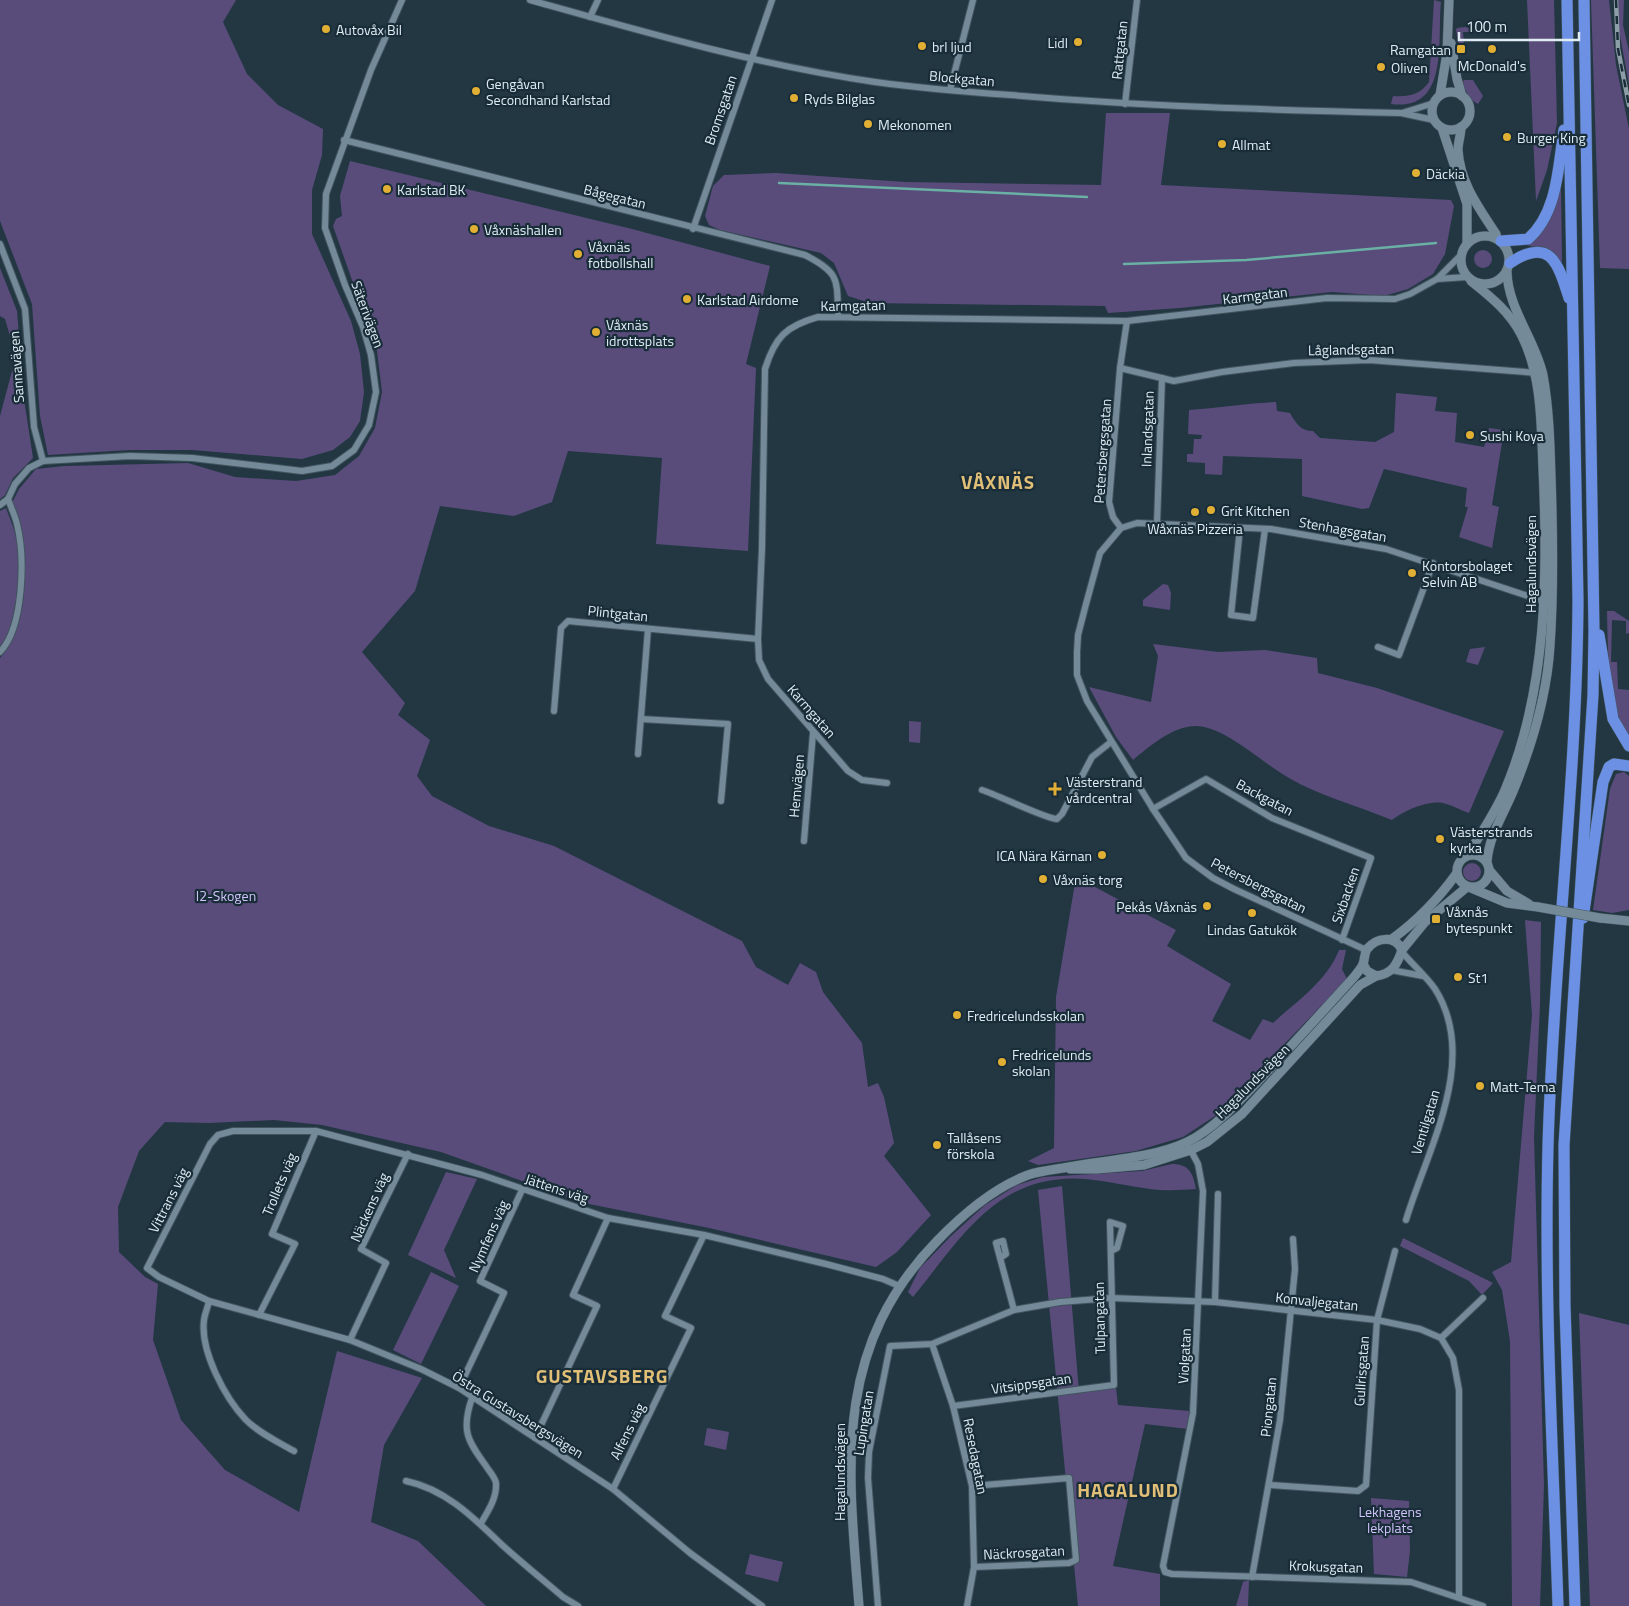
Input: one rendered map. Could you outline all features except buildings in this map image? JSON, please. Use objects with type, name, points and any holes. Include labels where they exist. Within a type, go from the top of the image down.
[{"type":"highway","points":[[1558,1606],[1549,1308],[1548,1145],[1578,659],[1567,0]]},
{"type":"highway","points":[[1575,1606],[1564,1226],[1564,1145],[1574,959],[1593,694],[1594,602],[1584,0]]},
{"type":"highway","points":[[1499,240],[1528,239],[1542,222],[1556,182],[1569,101]]},
{"type":"highway","points":[[1508,267],[1525,253],[1532,251],[1552,258],[1562,276],[1573,310]]},
{"type":"highway","points":[[1594,602],[1613,719],[1629,746]]},
{"type":"highway","points":[[1574,959],[1586,906],[1603,782],[1609,767],[1614,764],[1629,766]]},
{"type":"street","name":"Säterivägen","points":[[43,461],[114,457],[192,458],[302,471],[332,466],[354,450],[369,425],[376,392],[371,355],[363,327],[344,285],[325,228],[326,194],[344,140],[402,0]]},
{"type":"street","name":"Blockgatan","points":[[530,0],[751,58],[875,82],[1125,104],[1401,113],[1434,120]]},
{"type":"street","points":[[590,17],[598,0]]},
{"type":"street","name":"Bromsgatan","points":[[693,229],[772,0]]},
{"type":"street","points":[[950,90],[973,0]]},
{"type":"street","name":"Rattgatan","points":[[1125,104],[1137,0]]},
{"type":"street","points":[[1449,0],[1444,79],[1432,111],[1434,120],[1442,128],[1467,204],[1467,244],[1461,255],[1462,271],[1469,279],[1487,283],[1508,267]]},
{"type":"street","points":[[1442,128],[1455,130],[1461,127],[1468,119],[1470,111],[1468,103],[1462,96],[1457,79],[1448,26]]},
{"type":"street","points":[[1437,99],[1447,92],[1462,96]]},
{"type":"street","name":"Blockgatan","points":[[1401,113],[1437,99]]},
{"type":"street","name":"Hagalundsvägen","points":[[1461,127],[1458,149],[1461,170],[1475,204],[1499,240],[1506,247],[1512,302],[1534,348],[1550,452],[1548,603],[1550,649],[1542,700],[1530,745],[1514,789],[1490,841],[1489,867]]},
{"type":"street","name":"Bågegatan","points":[[344,140],[693,229],[805,255],[825,265],[838,284],[838,316]]},
{"type":"street","points":[[1467,244],[1484,236],[1499,240]]},
{"type":"street","name":"Sannavägen","points":[[0,244],[25,309],[34,427],[43,461]]},
{"type":"street","name":"Karmgatan","points":[[886,784],[856,777],[813,733],[768,679],[759,660],[765,369],[770,352],[780,336],[798,322],[818,317],[1127,321],[1327,298],[1395,299],[1410,294],[1436,279],[1461,255]]},
{"type":"street","name":"Karmgatan","points":[[1436,279],[1469,279]]},
{"type":"street","name":"Hagalundsvägen","points":[[1469,279],[1500,305],[1512,319],[1522,336],[1538,373]]},
{"type":"street","name":"Petersbergsgatan","points":[[1127,321],[1120,368],[1109,502],[1113,517],[1121,528],[1100,554],[1078,635],[1077,675],[1087,700],[1112,742],[1152,809],[1186,858],[1214,878],[1366,950]]},
{"type":"street","name":"Låglandsgatan","points":[[1162,378],[1174,381],[1222,372],[1294,363],[1369,360],[1538,373]]},
{"type":"street","name":"Inlandsgatan","points":[[1120,368],[1162,378],[1157,524]]},
{"type":"street","points":[[0,505],[8,499],[15,484],[29,468],[43,461]]},
{"type":"street","points":[[0,652],[5,647],[13,628],[20,585],[20,544],[17,524],[8,499]]},
{"type":"street","name":"Stenhagsgatan","points":[[1121,528],[1137,524],[1157,524],[1264,529],[1327,537],[1386,549],[1433,563],[1548,603]]},
{"type":"street","points":[[1240,528],[1232,615],[1253,618],[1264,529]]},
{"type":"street","points":[[1378,648],[1399,655],[1433,563]]},
{"type":"street","name":"Hagalundsvägen","points":[[1467,856],[1504,792],[1513,770],[1535,687],[1548,603]]},
{"type":"street","name":"Plintgatan","points":[[554,711],[561,628],[568,621],[758,639]]},
{"type":"street","points":[[638,754],[648,629]]},
{"type":"street","points":[[641,719],[728,724],[721,801]]},
{"type":"street","name":"Hemvägen","points":[[804,841],[813,733]]},
{"type":"street","points":[[982,790],[1049,818],[1057,818],[1062,814],[1092,757],[1112,742]]},
{"type":"street","name":"Backgatan","points":[[1152,809],[1206,779],[1272,818],[1371,858]]},
{"type":"street","points":[[1489,867],[1484,884],[1469,887],[1425,922],[1402,951],[1398,964],[1391,970],[1376,976],[1367,971],[1363,964],[1366,950],[1375,942],[1392,939],[1420,915],[1446,888],[1457,873],[1459,863],[1467,856],[1480,856],[1489,867],[1507,891],[1531,905]]},
{"type":"street","name":"Sixbacken","points":[[1342,940],[1371,858]]},
{"type":"street","points":[[1457,873],[1460,881],[1469,887],[1501,901],[1600,918],[1629,921]]},
{"type":"street","points":[[1392,939],[1399,943],[1402,951]]},
{"type":"street","name":"Ventilgatan","points":[[1402,951],[1434,988],[1442,1006],[1452,1039],[1452,1056],[1446,1105],[1406,1220]]},
{"type":"street","name":"Hagalundsvägen","points":[[1189,1146],[1239,1101],[1354,978],[1363,964]]},
{"type":"street","points":[[1391,970],[1422,976]]},
{"type":"street","name":"Hagalundsvägen","points":[[859,1606],[852,1505],[851,1428],[855,1398],[869,1348],[881,1316],[899,1286],[920,1258],[945,1233],[981,1202],[1029,1175],[1065,1168],[1072,1170],[1097,1170],[1144,1165],[1189,1146],[1207,1142],[1242,1114],[1360,985],[1376,976]]},
{"type":"street","name":"Jättens väg","points":[[210,1144],[218,1135],[233,1131],[316,1131],[482,1175],[608,1218],[704,1235],[826,1264],[883,1279],[899,1286]]},
{"type":"street","name":"Trollets väg","points":[[259,1315],[295,1244],[272,1234],[316,1131]]},
{"type":"street","name":"Vittrans väg","points":[[147,1268],[210,1144]]},
{"type":"street","name":"Violgatan","points":[[1165,1572],[1164,1566],[1193,1413],[1200,1302],[1203,1191],[1198,1164],[1189,1146]]},
{"type":"street","name":"Näckens väg","points":[[350,1340],[386,1263],[360,1250],[408,1154]]},
{"type":"street","name":"Nymfens väg","points":[[459,1388],[504,1294],[480,1281],[522,1190]]},
{"type":"street","points":[[1216,1302],[1218,1194]]},
{"type":"street","points":[[535,1438],[597,1306],[573,1295],[608,1218]]},
{"type":"street","name":"Alfens väg","points":[[613,1489],[691,1328],[665,1316],[704,1235]]},
{"type":"street","name":"Piongatan","points":[[1252,1577],[1270,1485],[1280,1420],[1289,1311],[1295,1269],[1293,1239]]},
{"type":"street","name":"Tulpangatan","points":[[1111,1251],[1114,1384]]},
{"type":"street","name":"Gullrisgatan","points":[[1270,1485],[1358,1490],[1366,1485],[1377,1320],[1395,1251]]},
{"type":"street","points":[[1000,1258],[1014,1310]]},
{"type":"street","name":"Östra Gustavsbergsvägen","points":[[147,1268],[159,1277],[209,1301],[350,1340],[421,1369],[459,1388],[613,1489],[690,1553],[762,1606]]},
{"type":"street","name":"Konvaljegatan","points":[[932,1344],[1014,1310],[1060,1302],[1111,1298],[1216,1302],[1377,1320],[1420,1329],[1442,1338]]},
{"type":"street","points":[[1459,1596],[1459,1390],[1453,1358],[1442,1338],[1483,1298]]},
{"type":"street","points":[[209,1301],[204,1320],[206,1341],[218,1380],[246,1420],[270,1438],[294,1451]]},
{"type":"street","name":"Resedagatan","points":[[932,1344],[952,1406],[972,1486],[974,1567],[967,1606]]},
{"type":"street","name":"Lupingatan","points":[[878,1606],[868,1478],[870,1452],[890,1346],[932,1344]]},
{"type":"street","name":"Vitsippsgatan","points":[[952,1406],[1114,1384]]},
{"type":"street","points":[[472,1398],[465,1418],[467,1432],[472,1447],[496,1480],[495,1494],[480,1523]]},
{"type":"street","name":"Näckrosgatan","points":[[972,1486],[1069,1478],[1076,1560],[1069,1563],[974,1567]]},
{"type":"street","points":[[406,1481],[427,1486],[480,1523],[528,1568],[578,1606]]},
{"type":"street","name":"Krokusgatan","points":[[1165,1572],[1172,1574],[1411,1582],[1459,1596],[1483,1606]]},
{"type":"green space","points":[[0,0],[236,0],[223,22],[247,74],[278,105],[323,129],[322,155],[312,190],[312,234],[351,321],[360,354],[364,392],[360,421],[350,437],[333,450],[302,459],[192,450],[129,450],[48,455],[40,416],[32,304],[0,221]]},
{"type":"green space","points":[[1434,0],[1441,2],[1439,53],[1437,70],[1432,85],[1423,97],[1410,103],[1391,104],[1393,96],[1413,94],[1422,90],[1429,82]]},
{"type":"green space","points":[[1527,0],[1554,0],[1557,123],[1547,170],[1536,201]]},
{"type":"green space","points":[[1591,0],[1609,0],[1616,65],[1629,129],[1629,269],[1600,268]]},
{"type":"green space","points":[[1618,0],[1624,0],[1623,25],[1629,52],[1629,85],[1619,30]]},
{"type":"green space","points":[[1457,28],[1475,29],[1475,32],[1463,32],[1464,45],[1459,45],[1456,30]]},
{"type":"green space","points":[[1464,80],[1473,80],[1483,96],[1478,104],[1470,99],[1462,83]]},
{"type":"green space","points":[[1106,113],[1170,113],[1161,185],[1451,200],[1454,206],[1445,254],[1433,274],[1408,289],[1384,296],[1332,292],[1180,308],[1108,313],[1105,306],[870,303],[848,296],[834,263],[821,253],[720,230],[709,225],[705,216],[713,186],[724,175],[776,173],[905,182],[1101,185]]},
{"type":"green space","name":"I2-Skogen","points":[[350,161],[632,229],[770,266],[746,364],[756,368],[748,551],[656,544],[662,458],[568,451],[552,502],[514,516],[440,506],[415,591],[362,652],[405,703],[398,715],[430,740],[417,776],[432,796],[489,826],[554,846],[742,941],[756,967],[788,985],[800,963],[816,972],[823,992],[862,1043],[868,1087],[878,1083],[884,1097],[894,1143],[884,1156],[931,1215],[897,1252],[876,1267],[709,1228],[584,1203],[441,1152],[322,1125],[274,1120],[209,1123],[165,1122],[139,1151],[118,1207],[119,1252],[145,1277],[158,1284],[153,1340],[181,1420],[225,1470],[299,1512],[337,1351],[422,1378],[384,1445],[371,1522],[418,1541],[486,1606],[0,1606],[0,658],[11,643],[18,625],[23,604],[24,583],[22,540],[12,503],[19,489],[36,469],[64,466],[188,463],[235,477],[296,481],[335,475],[359,456],[375,428],[382,392],[377,351],[333,226],[336,219],[342,216],[340,196]]},
{"type":"green space","points":[[1561,184],[1562,262],[1545,249],[1526,245]]},
{"type":"green space","points":[[1483,250],[1489,253],[1492,259],[1489,265],[1483,268],[1477,265],[1474,259],[1477,253]]},
{"type":"green space","points":[[0,268],[17,311],[24,399],[33,458],[13,478],[5,495],[0,499],[0,416],[16,356],[5,319],[0,316]]},
{"type":"green space","points":[[1396,393],[1437,397],[1435,411],[1457,413],[1455,442],[1484,447],[1489,428],[1504,430],[1492,505],[1499,507],[1492,548],[1459,537],[1468,507],[1465,507],[1467,488],[1384,469],[1369,508],[1362,509],[1302,496],[1302,459],[1223,456],[1222,475],[1205,474],[1205,463],[1187,462],[1187,454],[1193,454],[1194,439],[1201,439],[1202,435],[1188,434],[1189,410],[1276,402],[1277,411],[1290,413],[1299,426],[1305,430],[1313,431],[1320,438],[1375,442],[1394,432]]},
{"type":"green space","points":[[6,508],[17,542],[18,581],[10,627],[6,639],[0,648],[0,511]]},
{"type":"green space","points":[[1163,584],[1168,585],[1171,593],[1170,610],[1143,606],[1143,600]]},
{"type":"green space","points":[[1607,611],[1614,611],[1629,621],[1629,633],[1626,634],[1626,621],[1612,620],[1611,662],[1617,662],[1618,689],[1629,690],[1629,736],[1616,710],[1613,694],[1610,676]]},
{"type":"green space","points":[[1153,644],[1218,652],[1265,650],[1317,658],[1318,673],[1377,688],[1504,731],[1469,813],[1437,802],[1416,807],[1392,820],[1326,796],[1301,784],[1279,772],[1226,736],[1204,727],[1194,726],[1175,731],[1156,742],[1133,760],[1116,737],[1089,687],[1151,702],[1158,656]]},
{"type":"green space","points":[[1485,647],[1478,665],[1466,662],[1470,649]]},
{"type":"green space","points":[[909,721],[921,722],[920,743],[909,742]]},
{"type":"green space","points":[[1624,772],[1629,776],[1629,910],[1612,913],[1593,910],[1610,789],[1616,774]]},
{"type":"green space","points":[[1472,863],[1478,866],[1481,872],[1478,878],[1472,881],[1466,878],[1463,872],[1466,866]]},
{"type":"green space","points":[[1076,877],[1176,930],[1167,946],[1231,984],[1212,1021],[1250,1040],[1263,1019],[1273,1023],[1319,981],[1334,961],[1339,950],[1346,950],[1342,969],[1347,979],[1215,1116],[1183,1137],[1136,1151],[1038,1165],[1028,1161],[1054,1148],[1056,997]]},
{"type":"green space","points":[[1525,920],[1541,922],[1540,1004],[1534,1137],[1544,1485],[1540,1606],[1512,1606],[1510,1341],[1502,1290],[1492,1272],[1511,1262],[1532,1015]]},
{"type":"green space","points":[[1178,1164],[1189,1170],[1196,1189],[1156,1190],[1086,1179],[1055,1180],[1029,1186],[1006,1197],[966,1231],[913,1297],[908,1292],[920,1268],[951,1236],[985,1205],[1017,1185],[1043,1177],[1142,1171]]},
{"type":"green space","points":[[446,1172],[477,1179],[444,1250],[456,1278],[408,1255]]},
{"type":"green space","points":[[1062,1186],[1079,1392],[1116,1388],[1118,1405],[1190,1411],[1188,1429],[1145,1424],[1113,1566],[1160,1574],[1160,1606],[1078,1606],[1038,1190]]},
{"type":"green space","points":[[1403,1238],[1493,1283],[1482,1295],[1469,1281],[1400,1246]]},
{"type":"green space","points":[[431,1272],[459,1286],[421,1364],[393,1350]]},
{"type":"green space","points":[[1579,1313],[1629,1325],[1629,1606],[1590,1606]]},
{"type":"green space","points":[[707,1428],[729,1432],[726,1450],[704,1445]]},
{"type":"green space","name":"Lekhagens lekplats","points":[[1371,1498],[1409,1501],[1410,1551],[1407,1577],[1374,1574]]},
{"type":"green space","points":[[750,1554],[783,1562],[778,1582],[745,1574]]},
{"type":"green space","points":[[1249,1580],[1248,1606],[1236,1606],[1243,1582]]},
{"type":"waterway","points":[[779,183],[1087,197]]},
{"type":"waterway","points":[[1124,264],[1246,260],[1436,243]]},
{"type":"railway","points":[[1616,0],[1618,49],[1629,105]]},
{"type":"place","name":"Autovåx Bil","points":[[326,29]]},
{"type":"place","name":"Lidl","points":[[1078,42]]},
{"type":"place","name":"brl ljud","points":[[922,46]]},
{"type":"place","name":"Ramgatan","points":[[1461,49]]},
{"type":"place","name":"McDonald's","points":[[1492,49]]},
{"type":"place","name":"Oliven","points":[[1381,67]]},
{"type":"place","name":"Gengåvan Secondhand Karlstad","points":[[476,91]]},
{"type":"place","name":"Ryds Bilglas","points":[[794,98]]},
{"type":"place","name":"Mekonomen","points":[[868,124]]},
{"type":"place","name":"Burger King","points":[[1507,137]]},
{"type":"place","name":"Allmat","points":[[1222,144]]},
{"type":"place","name":"Däckia","points":[[1416,173]]},
{"type":"place","name":"Karlstad BK","points":[[387,189]]},
{"type":"place","name":"Våxnäshallen","points":[[474,229]]},
{"type":"place","name":"Våxnäs fotbollshall","points":[[578,254]]},
{"type":"place","name":"Karlstad Airdome","points":[[687,299]]},
{"type":"place","name":"Våxnäs idrottsplats","points":[[596,332]]},
{"type":"place","name":"Sushi Koya","points":[[1470,435]]},
{"type":"place","name":"Grit Kitchen","points":[[1211,510]]},
{"type":"place","name":"Wåxnäs Pizzeria","points":[[1195,512]]},
{"type":"place","name":"Kontorsbolaget Selvin AB","points":[[1412,573]]},
{"type":"place","name":"Västerstrand vårdcentral","points":[[1055,789]]},
{"type":"place","name":"Västerstrands kyrka","points":[[1440,839]]},
{"type":"place","name":"ICA Nära Kärnan","points":[[1102,855]]},
{"type":"place","name":"Våxnäs torg","points":[[1043,879]]},
{"type":"place","name":"Pekås Våxnäs","points":[[1207,906]]},
{"type":"place","name":"Lindas Gatukök","points":[[1252,913]]},
{"type":"place","name":"Våxnås bytespunkt","points":[[1436,919]]},
{"type":"place","name":"St1","points":[[1458,977]]},
{"type":"place","name":"Fredricelundsskolan","points":[[957,1015]]},
{"type":"place","name":"Fredricelunds skolan","points":[[1002,1062]]},
{"type":"place","name":"Matt-Tema","points":[[1480,1086]]},
{"type":"place","name":"Tallåsens förskola","points":[[937,1145]]},
{"type":"district","name":"VÅXNÄS","points":[[998,481]]},
{"type":"district","name":"GUSTAVSBERG","points":[[602,1375]]},
{"type":"district","name":"HAGALUND","points":[[1128,1489]]}]
